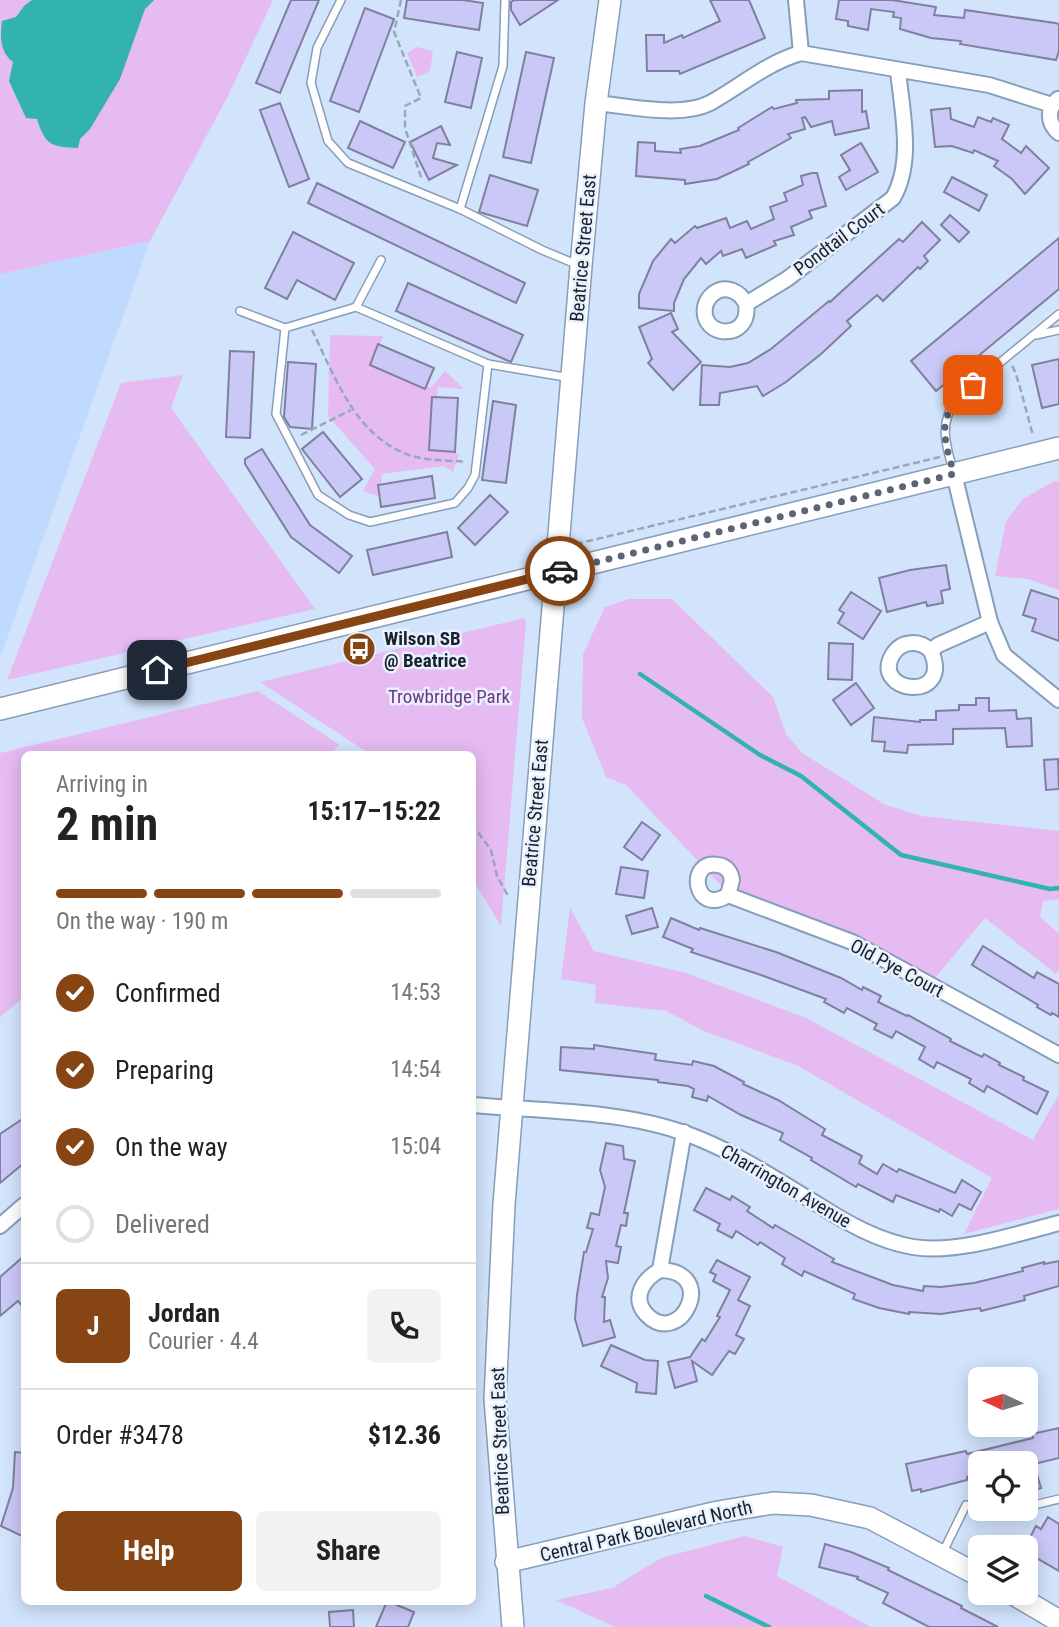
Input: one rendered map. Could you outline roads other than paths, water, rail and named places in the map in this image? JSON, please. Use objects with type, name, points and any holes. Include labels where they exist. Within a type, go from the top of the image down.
[{"type":"street","name":"Beatrice Street East","points":[[513,1627],[495,1399],[504,1204],[571,378],[596,103],[610,0]]},
{"type":"street","points":[[796,0],[801,53]]},
{"type":"street","points":[[596,103],[676,110],[694,108],[708,104],[777,61],[801,53],[989,85],[1055,101],[1049,117],[1059,133]]},
{"type":"street","name":"Pondtail Court","points":[[746,304],[787,279],[893,198],[901,184],[904,157],[898,71]]},
{"type":"street","points":[[0,709],[555,573],[951,465],[1059,448]]},
{"type":"street","points":[[951,465],[990,622],[1004,655],[1059,700]]},
{"type":"street","points":[[931,651],[937,645],[990,622]]},
{"type":"street","name":"Old Pye Court","points":[[728,895],[852,942],[1059,1055]]},
{"type":"street","name":"Charrington Avenue","points":[[476,1105],[633,1118],[684,1132],[722,1148],[859,1229],[914,1247],[956,1246],[1059,1223]]},
{"type":"street","points":[[660,1270],[684,1132]]},
{"type":"street","points":[[0,1226],[21,1208]]},
{"type":"street","name":"Central Park Boulevard North","points":[[506,1562],[718,1512],[773,1503],[811,1505],[870,1518],[968,1569]]},
{"type":"street","points":[[1033,1605],[1059,1620]]},
{"type":"lane","points":[[341,0],[317,48],[311,83],[328,141],[348,163],[460,209],[542,250],[581,266]]},
{"type":"lane","points":[[460,209],[503,66],[505,0]]},
{"type":"lane","points":[[356,307],[381,260]]},
{"type":"lane","points":[[240,311],[285,328],[356,307],[488,364],[571,378]]},
{"type":"lane","points":[[951,465],[944,426],[948,410],[957,398],[1059,314]]},
{"type":"lane","points":[[285,328],[276,414],[318,495],[349,515],[370,522],[455,503],[468,488],[476,463],[488,364]]},
{"type":"lane","points":[[1032,336],[1059,330]]},
{"type":"lane","points":[[1038,1504],[1059,1499]]},
{"type":"lane","points":[[942,1554],[968,1505]]},
{"type":"waterway","points":[[640,674],[760,755],[801,776],[901,855],[1050,889],[1059,888]]},
{"type":"waterway","points":[[706,1596],[769,1627]]},
{"type":"place","name":"Wilson SB @ Beatrice","points":[[359,649]]},
{"type":"park label","name":"Trowbridge Park","points":[[449,696]]}]
